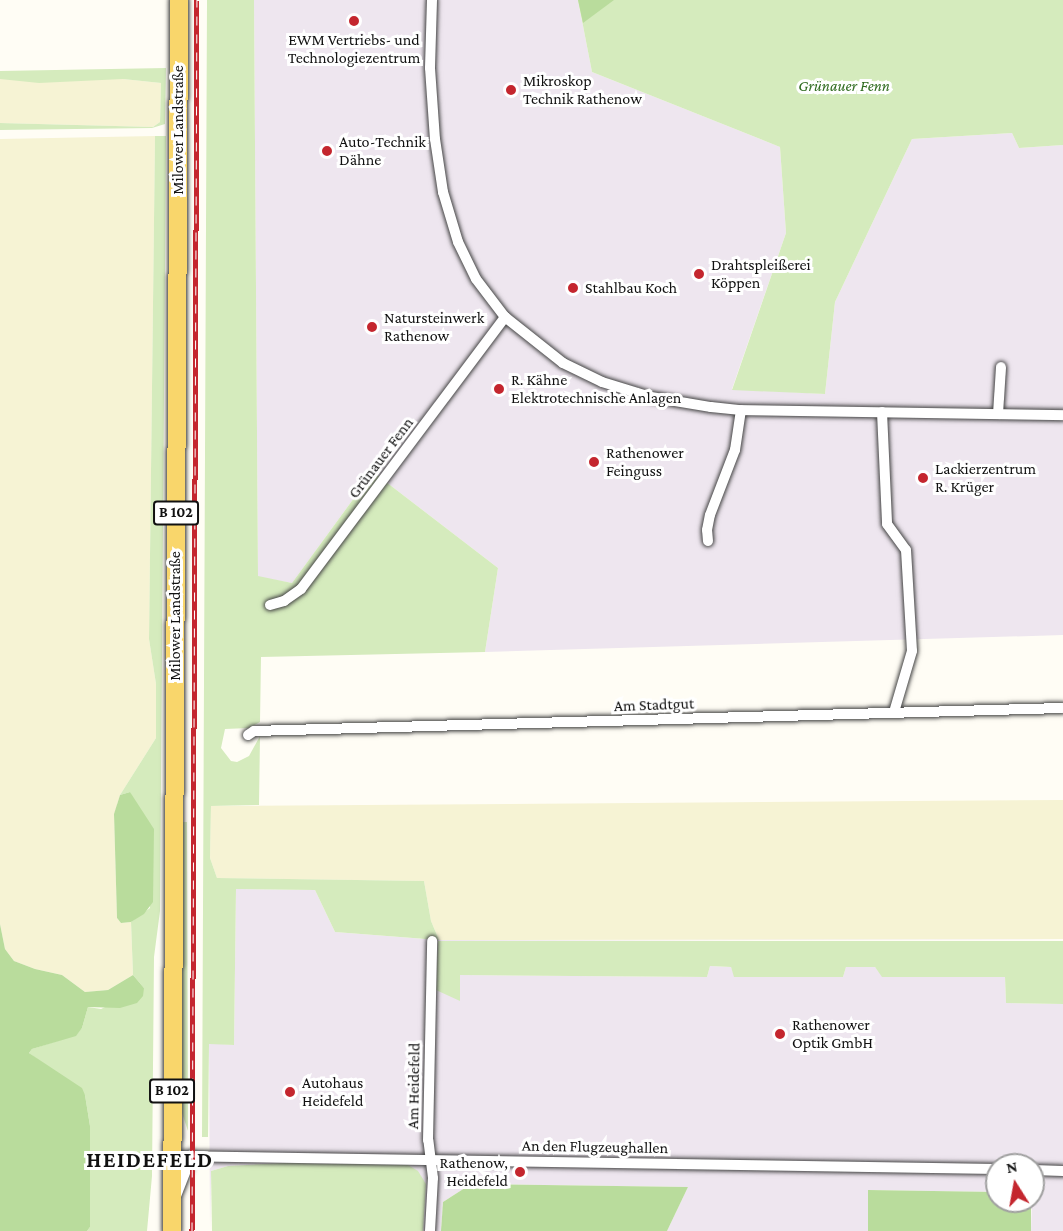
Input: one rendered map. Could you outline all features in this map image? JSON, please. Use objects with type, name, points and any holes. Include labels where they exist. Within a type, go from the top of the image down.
[{"type":"main road","name":"Milower Landstraße","points":[[172,1231],[179,0]]},
{"type":"street","points":[[432,0],[430,79],[435,140],[443,192],[466,260],[476,279],[505,316],[563,363],[602,382],[651,397],[741,410],[1063,415]]},
{"type":"street","name":"Grünauer Fenn","points":[[270,605],[284,601],[300,589],[505,316]]},
{"type":"street","points":[[998,414],[1001,367]]},
{"type":"street","points":[[708,541],[710,515],[735,450],[741,410]]},
{"type":"street","points":[[882,412],[887,524],[906,550],[912,651],[894,712]]},
{"type":"street","name":"Am Stadtgut","points":[[248,735],[254,731],[1063,708]]},
{"type":"street","name":"Am Heidefeld","points":[[430,1231],[433,1178],[429,1159],[432,941]]},
{"type":"street","points":[[172,1205],[192,1155]]},
{"type":"street","name":"An den Flugzeughallen","points":[[172,1156],[985,1169]]},
{"type":"street","points":[[1045,1170],[1063,1171]]},
{"type":"shaded area","points":[[254,0],[578,0],[592,72],[780,147],[786,233],[732,389],[825,394],[835,302],[912,139],[1012,133],[1019,148],[1063,145],[1063,635],[485,652],[498,568],[373,472],[292,583],[258,577]]},
{"type":"shaded area","points":[[0,79],[123,79],[161,83],[160,122],[153,127],[0,123]]},
{"type":"shaded area","points":[[155,136],[149,639],[156,684],[156,738],[120,795],[114,815],[117,918],[121,923],[131,922],[133,975],[108,990],[85,992],[62,975],[14,961],[5,949],[0,924],[0,139]]},
{"type":"shaded area","points":[[1063,800],[1063,939],[439,940],[431,921],[424,881],[217,878],[210,858],[211,806]]},
{"type":"shaded area","points":[[236,889],[315,890],[335,932],[438,940],[1063,939],[439,941],[460,1000],[460,975],[707,977],[710,966],[731,967],[735,977],[843,977],[846,967],[875,967],[883,977],[1005,977],[1006,1003],[1063,1004],[1063,1231],[1031,1231],[1032,1213],[1045,1213],[1045,1153],[985,1153],[985,1192],[869,1190],[868,1231],[667,1231],[688,1187],[471,1184],[443,1202],[441,1231],[423,1231],[426,1184],[408,1165],[284,1163],[228,1166],[211,1171],[210,1231],[209,1043],[234,1045]]},
{"type":"green space","points":[[207,0],[254,0],[258,576],[292,583],[373,472],[498,568],[485,652],[261,657],[260,722],[249,728],[225,729],[221,748],[231,761],[237,762],[249,756],[260,736],[259,805],[211,806],[210,858],[217,878],[424,881],[431,921],[439,940],[335,932],[315,890],[236,889],[234,1045],[209,1044],[208,1137],[202,1137]]},
{"type":"green space","name":"Grünauer Fenn","points":[[578,0],[1063,0],[1063,145],[1019,148],[1012,133],[912,139],[835,302],[825,394],[732,390],[786,233],[780,147],[592,72]]},
{"type":"green space","points":[[578,0],[614,0],[583,23]]},
{"type":"green space","points":[[166,68],[165,124],[152,128],[0,130],[0,123],[153,127],[160,122],[161,83],[123,79],[39,83],[0,79],[0,71]]},
{"type":"green space","points":[[155,136],[166,136],[160,911],[154,957],[152,1176],[147,1231],[87,1231],[90,1227],[90,1126],[85,1095],[29,1053],[32,1049],[76,1035],[82,1028],[88,1007],[101,1009],[144,988],[133,975],[131,922],[150,908],[130,792],[120,795],[156,738],[156,684],[149,639]]},
{"type":"green space","points":[[130,792],[154,829],[153,902],[144,914],[131,922],[121,923],[117,918],[114,814],[120,795]]},
{"type":"green space","points":[[180,822],[187,822],[188,1131],[182,1113]]},
{"type":"green space","points":[[0,924],[5,949],[14,961],[62,975],[85,992],[108,990],[133,975],[144,988],[143,996],[137,1003],[120,1008],[88,1007],[82,1028],[76,1036],[32,1049],[29,1053],[82,1088],[85,1095],[90,1126],[90,1227],[87,1231],[0,1231]]},
{"type":"green space","points":[[438,941],[1063,941],[1063,1004],[1006,1003],[1005,977],[882,977],[875,967],[846,967],[843,977],[734,977],[731,967],[710,966],[707,977],[460,975],[460,1001],[436,990]]},
{"type":"green space","points":[[284,1163],[408,1165],[418,1171],[426,1184],[423,1231],[212,1231],[211,1171],[228,1166]]},
{"type":"green space","points":[[471,1184],[688,1187],[667,1231],[441,1231],[443,1202]]},
{"type":"green space","points":[[868,1190],[985,1192],[985,1213],[1031,1213],[1031,1231],[868,1231]]},
{"type":"railway","points":[[192,1231],[197,0]]},
{"type":"place","name":"EWM Vertriebs- und Technologiezentrum","points":[[354,21]]},
{"type":"place","name":"Mikroskop Technik Rathenow","points":[[511,90]]},
{"type":"place","name":"Auto-Technik Dähne","points":[[327,151]]},
{"type":"place","name":"Drahtspleißerei Köppen","points":[[699,274]]},
{"type":"place","name":"Stahlbau Koch","points":[[573,288]]},
{"type":"place","name":"Natursteinwerk Rathenow","points":[[372,327]]},
{"type":"place","name":"R. Kähne Elektrotechnische Anlagen","points":[[499,389]]},
{"type":"place","name":"Rathenower Feinguss","points":[[594,462]]},
{"type":"place","name":"Lackierzentrum R. Krüger","points":[[923,478]]},
{"type":"place","name":"Rathenower Optik GmbH","points":[[780,1034]]},
{"type":"place","name":"Autohaus Heidefeld","points":[[290,1092]]},
{"type":"place","name":"Rathenow, Heidefeld","points":[[520,1172]]},
{"type":"district","name":"HEIDEFELD","points":[[150,1160]]}]
